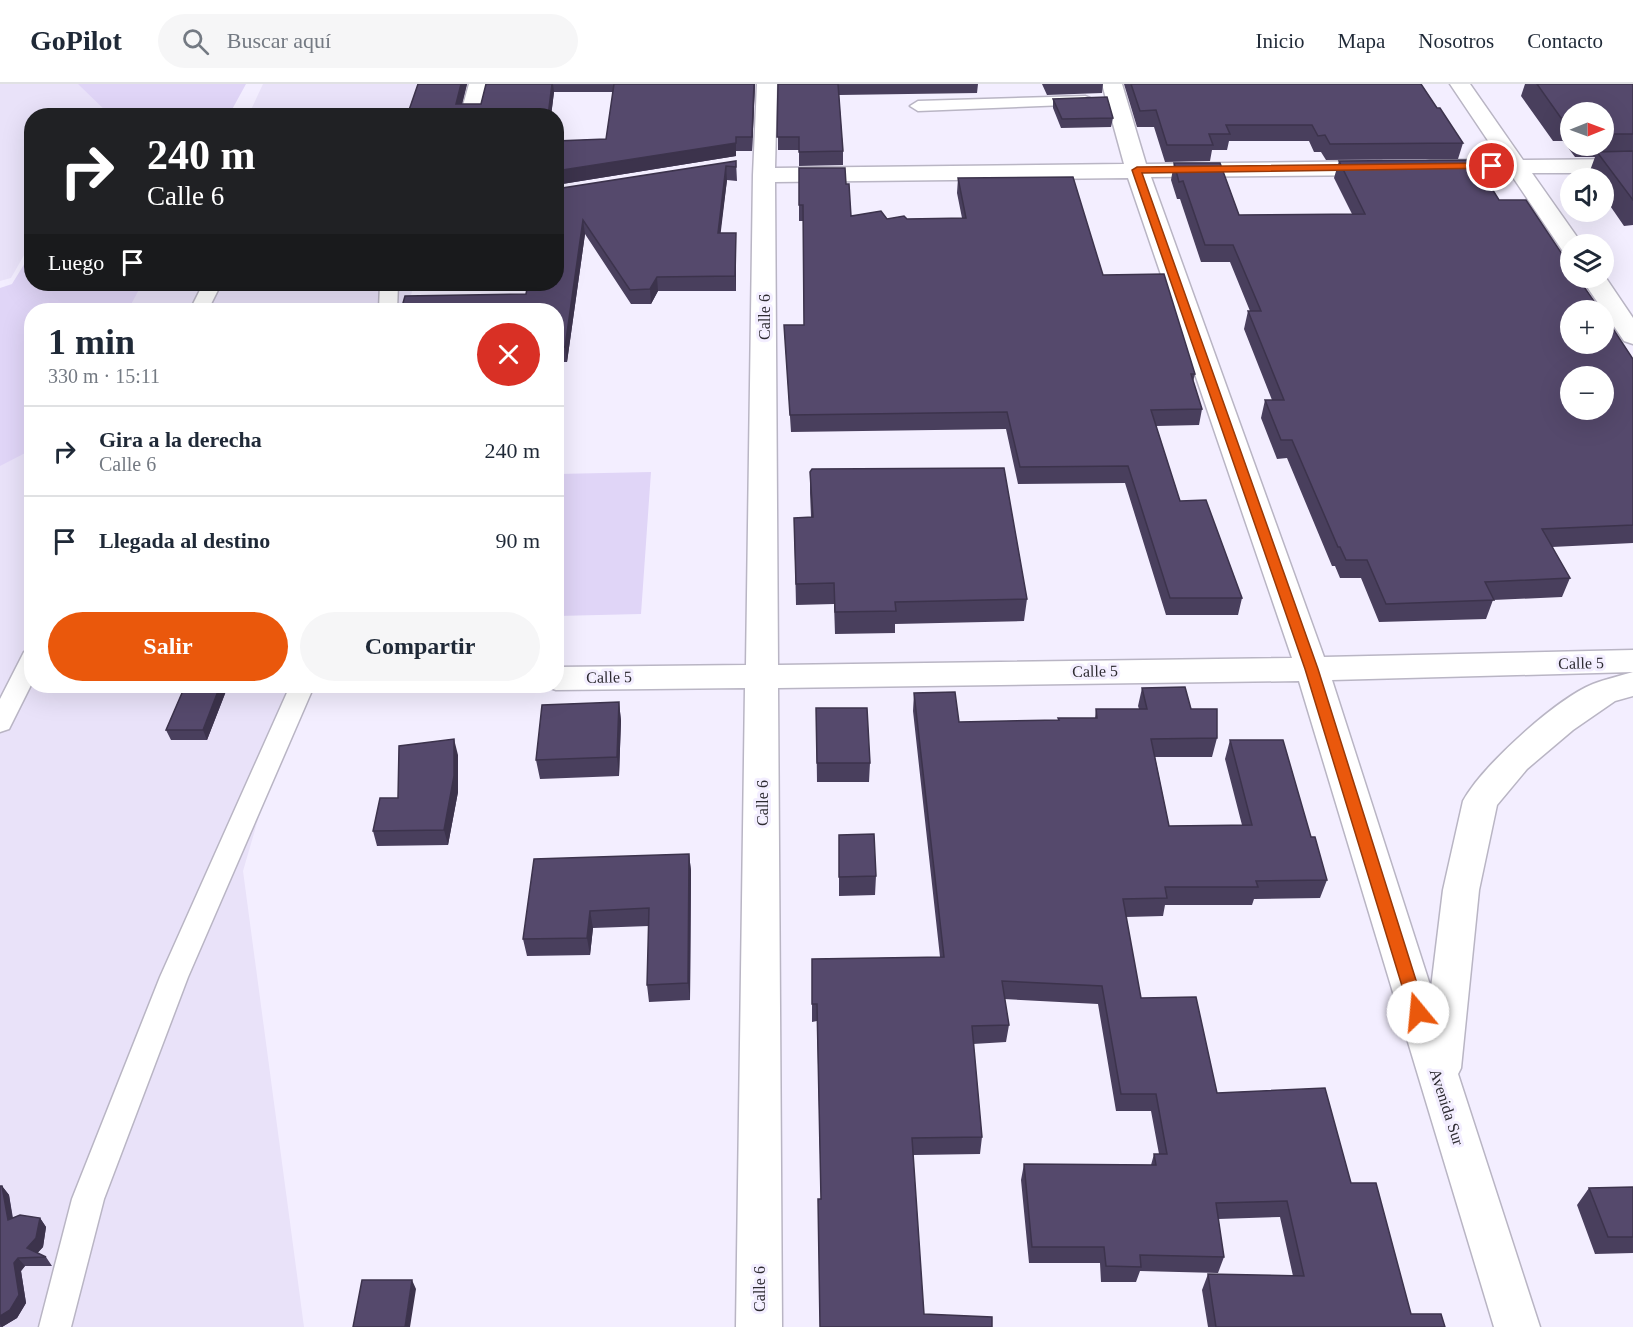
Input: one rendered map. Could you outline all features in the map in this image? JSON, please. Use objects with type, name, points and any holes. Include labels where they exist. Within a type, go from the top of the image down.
[{"type":"street","points":[[473,108],[479,84]]},
{"type":"street","name":"Calle 6","points":[[759,1327],[762,674],[757,167],[768,84]]},
{"type":"street","points":[[1460,84],[1562,234]]},
{"type":"street","name":"Avenida Sur","points":[[1108,96],[1137,170],[1312,669],[1517,1327]]},
{"type":"street","points":[[757,167],[1137,170],[1633,166]]},
{"type":"street","points":[[1600,288],[1633,336]]},
{"type":"street","name":"Calle 5","points":[[564,678],[1312,669],[1633,662]]},
{"type":"street","points":[[1439,1081],[1461,890],[1480,801],[1515,760],[1561,721],[1603,693],[1633,684]]},
{"type":"lane","points":[[918,106],[1108,96]]},
{"type":"lane","points":[[0,723],[24,674]]},
{"type":"lane","points":[[55,1327],[88,1199],[174,977],[299,693]]},
{"type":"shaded area","points":[[0,84],[128,84],[113,108],[24,108],[24,255],[11,278],[0,281]]},
{"type":"shaded area","points":[[78,84],[246,84],[233,108],[103,108]]},
{"type":"shaded area","points":[[263,84],[473,84],[466,108],[252,108]]},
{"type":"shaded area","points":[[24,264],[24,291],[138,291],[132,303],[24,303],[24,454],[0,466],[0,288],[12,284]]},
{"type":"shaded area","points":[[114,291],[412,291],[409,303],[71,303]]},
{"type":"shaded area","points":[[24,317],[24,693],[295,693],[243,871],[304,1327],[0,1327],[0,324]]},
{"type":"shaded area","points":[[651,472],[641,614],[564,616],[564,474]]},
{"type":"building","points":[[418,84],[461,84],[456,104],[481,104],[486,84],[552,84],[549,108],[410,108]]},
{"type":"building","points":[[614,84],[754,84],[752,137],[736,137],[736,143],[564,170],[564,141],[606,139]]},
{"type":"building","points":[[778,84],[838,84],[843,151],[799,152],[799,137],[777,137]]},
{"type":"building","points":[[1131,84],[1421,84],[1463,143],[1330,144],[1325,135],[1318,136],[1312,125],[1226,125],[1230,134],[1209,134],[1213,145],[1167,145],[1156,110],[1140,111]]},
{"type":"building","points":[[1537,84],[1633,84],[1633,134],[1614,134],[1614,102],[1560,102],[1560,117]]},
{"type":"building","points":[[1107,97],[1113,118],[1062,119],[1053,99]]},
{"type":"building","points":[[1633,151],[1633,200],[1614,175],[1614,168],[1609,168],[1600,156],[1614,156],[1614,152]]},
{"type":"building","points":[[1474,160],[1499,200],[1526,200],[1560,251],[1560,288],[1585,288],[1593,300],[1560,300],[1560,354],[1614,354],[1614,330],[1633,359],[1633,525],[1542,529],[1570,578],[1485,582],[1494,600],[1386,604],[1367,560],[1346,560],[1338,547],[1292,440],[1281,440],[1265,400],[1284,400],[1248,311],[1261,311],[1233,245],[1205,245],[1183,181],[1179,182],[1174,163],[1220,163],[1239,215],[1365,214],[1339,161]]},
{"type":"building","points":[[736,161],[736,167],[726,166],[718,233],[736,233],[735,276],[657,277],[650,289],[630,290],[583,220],[565,347],[564,303],[403,303],[405,296],[526,294],[527,291],[564,291],[564,188]]},
{"type":"building","points":[[799,168],[845,168],[846,184],[849,184],[851,216],[881,211],[887,219],[904,216],[907,219],[966,218],[958,178],[1073,177],[1103,275],[1164,274],[1195,374],[1191,374],[1202,409],[1151,410],[1180,501],[1206,500],[1242,598],[1170,598],[1128,466],[1020,467],[1007,412],[790,415],[784,325],[804,325],[803,205],[799,205]]},
{"type":"building","points":[[1004,468],[1027,599],[895,602],[896,611],[835,612],[834,583],[796,584],[794,518],[813,517],[810,472],[812,469]]},
{"type":"building","points":[[1185,687],[1191,709],[1217,709],[1217,738],[1151,739],[1169,826],[1252,825],[1230,740],[1283,740],[1311,837],[1315,837],[1327,880],[1256,881],[1258,887],[1165,887],[1167,898],[1123,899],[1141,998],[1196,997],[1217,1093],[1325,1088],[1351,1183],[1376,1183],[1411,1314],[1441,1314],[1445,1327],[1216,1327],[1208,1274],[1304,1276],[1287,1201],[1216,1203],[1224,1257],[1140,1255],[1141,1267],[1106,1266],[1104,1247],[1032,1247],[1024,1164],[1156,1165],[1154,1154],[1167,1154],[1156,1094],[1121,1094],[1102,986],[1002,981],[1009,1025],[972,1026],[982,1137],[912,1138],[924,1314],[992,1317],[992,1327],[820,1327],[818,1199],[821,1199],[817,1004],[812,1004],[812,959],[944,957],[914,693],[955,692],[959,722],[1059,720],[1058,718],[1097,718],[1096,709],[1147,709],[1142,688]]},
{"type":"building","points":[[182,693],[217,693],[203,730],[166,730]]},
{"type":"building","points":[[619,702],[617,757],[536,760],[542,705]]},
{"type":"building","points":[[816,708],[867,708],[870,763],[817,763]]},
{"type":"building","points":[[454,739],[454,776],[444,830],[373,831],[380,798],[398,798],[399,746]]},
{"type":"building","points":[[874,834],[876,876],[839,877],[839,835]]},
{"type":"building","points":[[689,854],[688,983],[647,985],[649,908],[590,911],[587,938],[523,939],[534,859]]},
{"type":"building","points":[[0,1186],[2,1186],[8,1220],[20,1215],[40,1218],[36,1238],[27,1248],[46,1257],[18,1258],[14,1263],[19,1295],[10,1310],[0,1316]]},
{"type":"building","points":[[1633,1187],[1633,1237],[1608,1237],[1589,1188]]},
{"type":"building","points":[[362,1280],[412,1280],[405,1327],[353,1327]]},
{"type":"route","points":[[1418,1012],[1312,669],[1137,170],[1492,166]]}]
